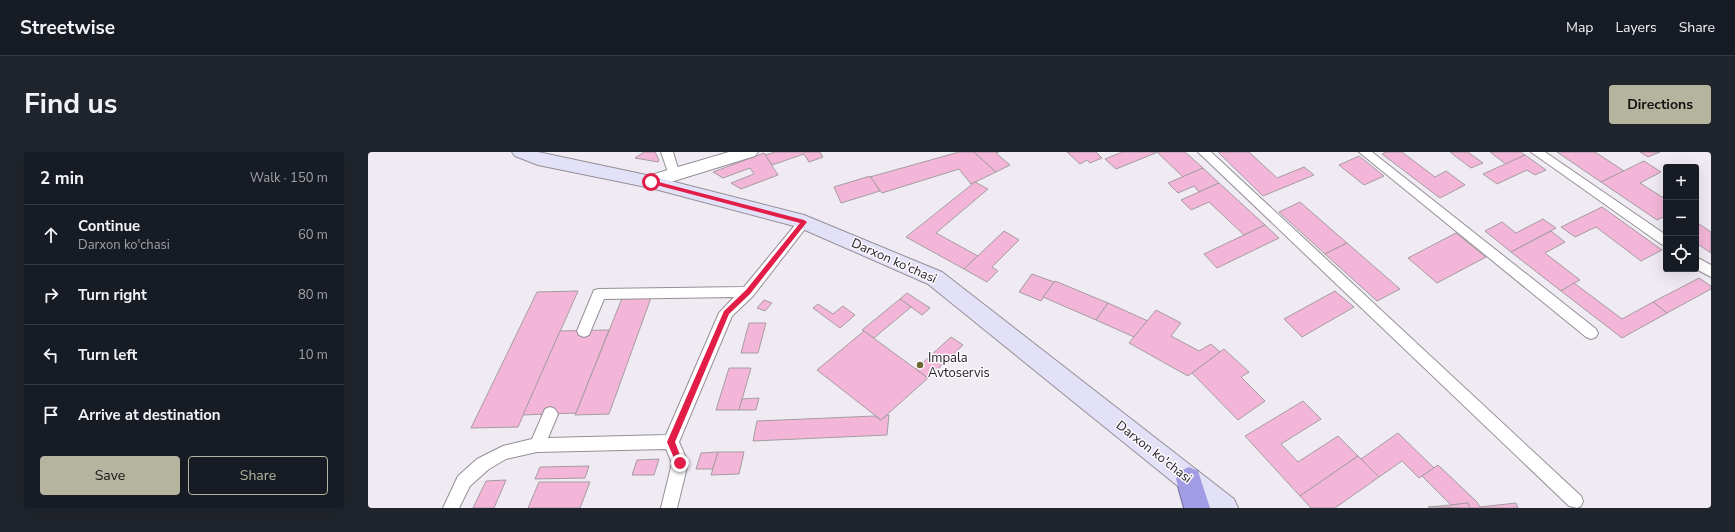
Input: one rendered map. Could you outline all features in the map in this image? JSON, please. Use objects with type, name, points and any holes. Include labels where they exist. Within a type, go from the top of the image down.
[{"type":"highway","points":[[1189,479],[1197,508]]},
{"type":"main road","name":"Darxon ko'chasi","points":[[521,152],[538,158],[651,182],[804,222],[935,278],[1225,508]]},
{"type":"street","points":[[651,182],[749,152]]},
{"type":"lane","points":[[667,152],[674,175]]},
{"type":"lane","points":[[1204,152],[1575,501]]},
{"type":"lane","points":[[1365,152],[1591,333]]},
{"type":"lane","points":[[1537,152],[1663,239]]},
{"type":"lane","points":[[669,508],[680,463],[671,442],[726,313],[748,292],[804,222]]},
{"type":"lane","points":[[1699,264],[1711,272]]},
{"type":"lane","points":[[584,331],[600,294],[748,292]]},
{"type":"lane","points":[[537,445],[550,414]]},
{"type":"lane","points":[[451,508],[464,480],[483,464],[503,453],[537,445],[671,442]]},
{"type":"building","points":[[644,152],[655,152],[659,160],[658,162],[635,158]]},
{"type":"building","points":[[775,152],[820,152],[823,157],[809,162],[804,154],[772,165],[765,155]]},
{"type":"building","points":[[959,152],[974,152],[996,172],[971,184],[959,169],[882,193],[870,177]]},
{"type":"building","points":[[974,152],[999,152],[996,153],[1010,165],[996,172]]},
{"type":"building","points":[[1067,152],[1096,152],[1102,158],[1090,163],[1087,160],[1080,164]]},
{"type":"building","points":[[1122,152],[1158,152],[1116,169],[1105,159]]},
{"type":"building","points":[[1157,152],[1185,152],[1203,168],[1183,177]]},
{"type":"building","points":[[1218,152],[1249,152],[1277,178],[1304,167],[1314,175],[1263,196]]},
{"type":"building","points":[[1386,152],[1402,152],[1435,177],[1446,171],[1465,185],[1440,198],[1382,154]]},
{"type":"building","points":[[1450,152],[1468,152],[1483,163],[1471,168]]},
{"type":"building","points":[[1490,152],[1521,152],[1525,155],[1506,164]]},
{"type":"building","points":[[1557,152],[1595,152],[1624,171],[1601,182]]},
{"type":"building","points":[[1640,152],[1660,152],[1648,157]]},
{"type":"building","points":[[764,153],[778,175],[741,189],[731,183],[754,174],[750,168],[723,178],[713,172]]},
{"type":"building","points":[[1525,155],[1546,170],[1535,175],[1527,170],[1497,184],[1483,174]]},
{"type":"building","points":[[1359,156],[1384,176],[1364,185],[1339,165]]},
{"type":"building","points":[[1644,161],[1661,172],[1640,183],[1663,196],[1663,217],[1657,220],[1601,182]]},
{"type":"building","points":[[1203,168],[1219,183],[1199,192],[1194,186],[1178,193],[1168,183]]},
{"type":"building","points":[[870,176],[880,191],[841,203],[834,187]]},
{"type":"building","points":[[975,182],[988,189],[936,233],[978,256],[964,269],[906,237]]},
{"type":"building","points":[[1219,183],[1265,225],[1244,235],[1209,202],[1191,210],[1181,200]]},
{"type":"building","points":[[1300,202],[1347,243],[1325,254],[1279,212]]},
{"type":"building","points":[[1602,207],[1662,250],[1641,261],[1596,227],[1575,237],[1561,227]]},
{"type":"building","points":[[1543,219],[1556,228],[1511,252],[1485,231],[1502,222],[1516,233]]},
{"type":"building","points":[[1699,224],[1711,232],[1711,253],[1699,245]]},
{"type":"building","points":[[1265,225],[1279,238],[1217,268],[1204,254]]},
{"type":"building","points":[[1004,231],[1019,240],[992,267],[998,271],[987,282],[964,269]]},
{"type":"building","points":[[1551,231],[1565,242],[1545,253],[1580,280],[1561,291],[1511,252]]},
{"type":"building","points":[[1456,233],[1486,257],[1437,283],[1408,258]]},
{"type":"building","points":[[1347,243],[1400,289],[1377,301],[1325,254]]},
{"type":"building","points":[[1032,274],[1054,282],[1041,301],[1019,292]]},
{"type":"building","points":[[1699,278],[1711,286],[1711,289],[1667,313],[1653,302]]},
{"type":"building","points":[[1055,281],[1108,303],[1096,320],[1043,297]]},
{"type":"building","points":[[1574,283],[1622,319],[1653,302],[1667,313],[1622,338],[1561,291]]},
{"type":"building","points":[[578,291],[518,427],[471,428],[537,292]]},
{"type":"building","points":[[1335,291],[1354,307],[1302,337],[1284,319]]},
{"type":"building","points":[[907,293],[930,308],[922,315],[900,299]]},
{"type":"building","points":[[652,295],[609,414],[575,415],[623,296]]},
{"type":"building","points":[[900,299],[911,307],[874,338],[862,330]]},
{"type":"building","points":[[764,300],[772,303],[765,311],[757,308]]},
{"type":"building","points":[[1108,303],[1148,321],[1134,337],[1096,320]]},
{"type":"building","points":[[818,304],[833,314],[843,306],[855,315],[840,328],[813,308]]},
{"type":"building","points":[[1156,310],[1181,323],[1171,336],[1199,351],[1211,344],[1220,352],[1188,376],[1129,343]]},
{"type":"building","points":[[749,323],[766,323],[758,353],[741,353]]},
{"type":"building","points":[[609,330],[576,413],[523,415],[560,331]]},
{"type":"building","points":[[864,331],[928,378],[881,420],[817,370]]},
{"type":"building","points":[[951,337],[963,345],[928,378],[916,369]]},
{"type":"building","points":[[1224,349],[1249,372],[1241,377],[1265,401],[1238,420],[1192,373]]},
{"type":"building","points":[[729,368],[751,368],[739,410],[716,410]]},
{"type":"building","points":[[759,398],[756,410],[739,410],[742,399]]},
{"type":"building","points":[[1303,401],[1321,419],[1281,444],[1298,462],[1338,436],[1358,456],[1300,496],[1245,436]]},
{"type":"building","points":[[889,415],[887,435],[753,441],[757,421],[875,416],[881,420]]},
{"type":"building","points":[[1398,433],[1434,468],[1419,478],[1402,461],[1379,477],[1361,459]]},
{"type":"building","points":[[718,452],[713,469],[696,469],[701,453]]},
{"type":"building","points":[[718,452],[744,452],[739,474],[711,475]]},
{"type":"building","points":[[1358,456],[1379,477],[1335,508],[1311,508],[1300,496]]},
{"type":"building","points":[[659,459],[654,475],[632,475],[637,460]]},
{"type":"building","points":[[1438,465],[1477,502],[1480,507],[1516,503],[1518,508],[1470,508],[1468,503],[1451,505],[1422,476]]},
{"type":"building","points":[[589,466],[585,478],[535,479],[540,467]]},
{"type":"building","points":[[506,480],[494,508],[473,508],[486,481]]},
{"type":"building","points":[[539,482],[590,482],[580,508],[528,508]]},
{"type":"building","points":[[1468,503],[1470,508],[1428,507],[1451,505]]},
{"type":"place","name":"Impala Avtoservis","points":[[920,365]]},
{"type":"route","points":[[651,182],[804,222],[748,292],[726,313],[671,442],[680,463]]}]
